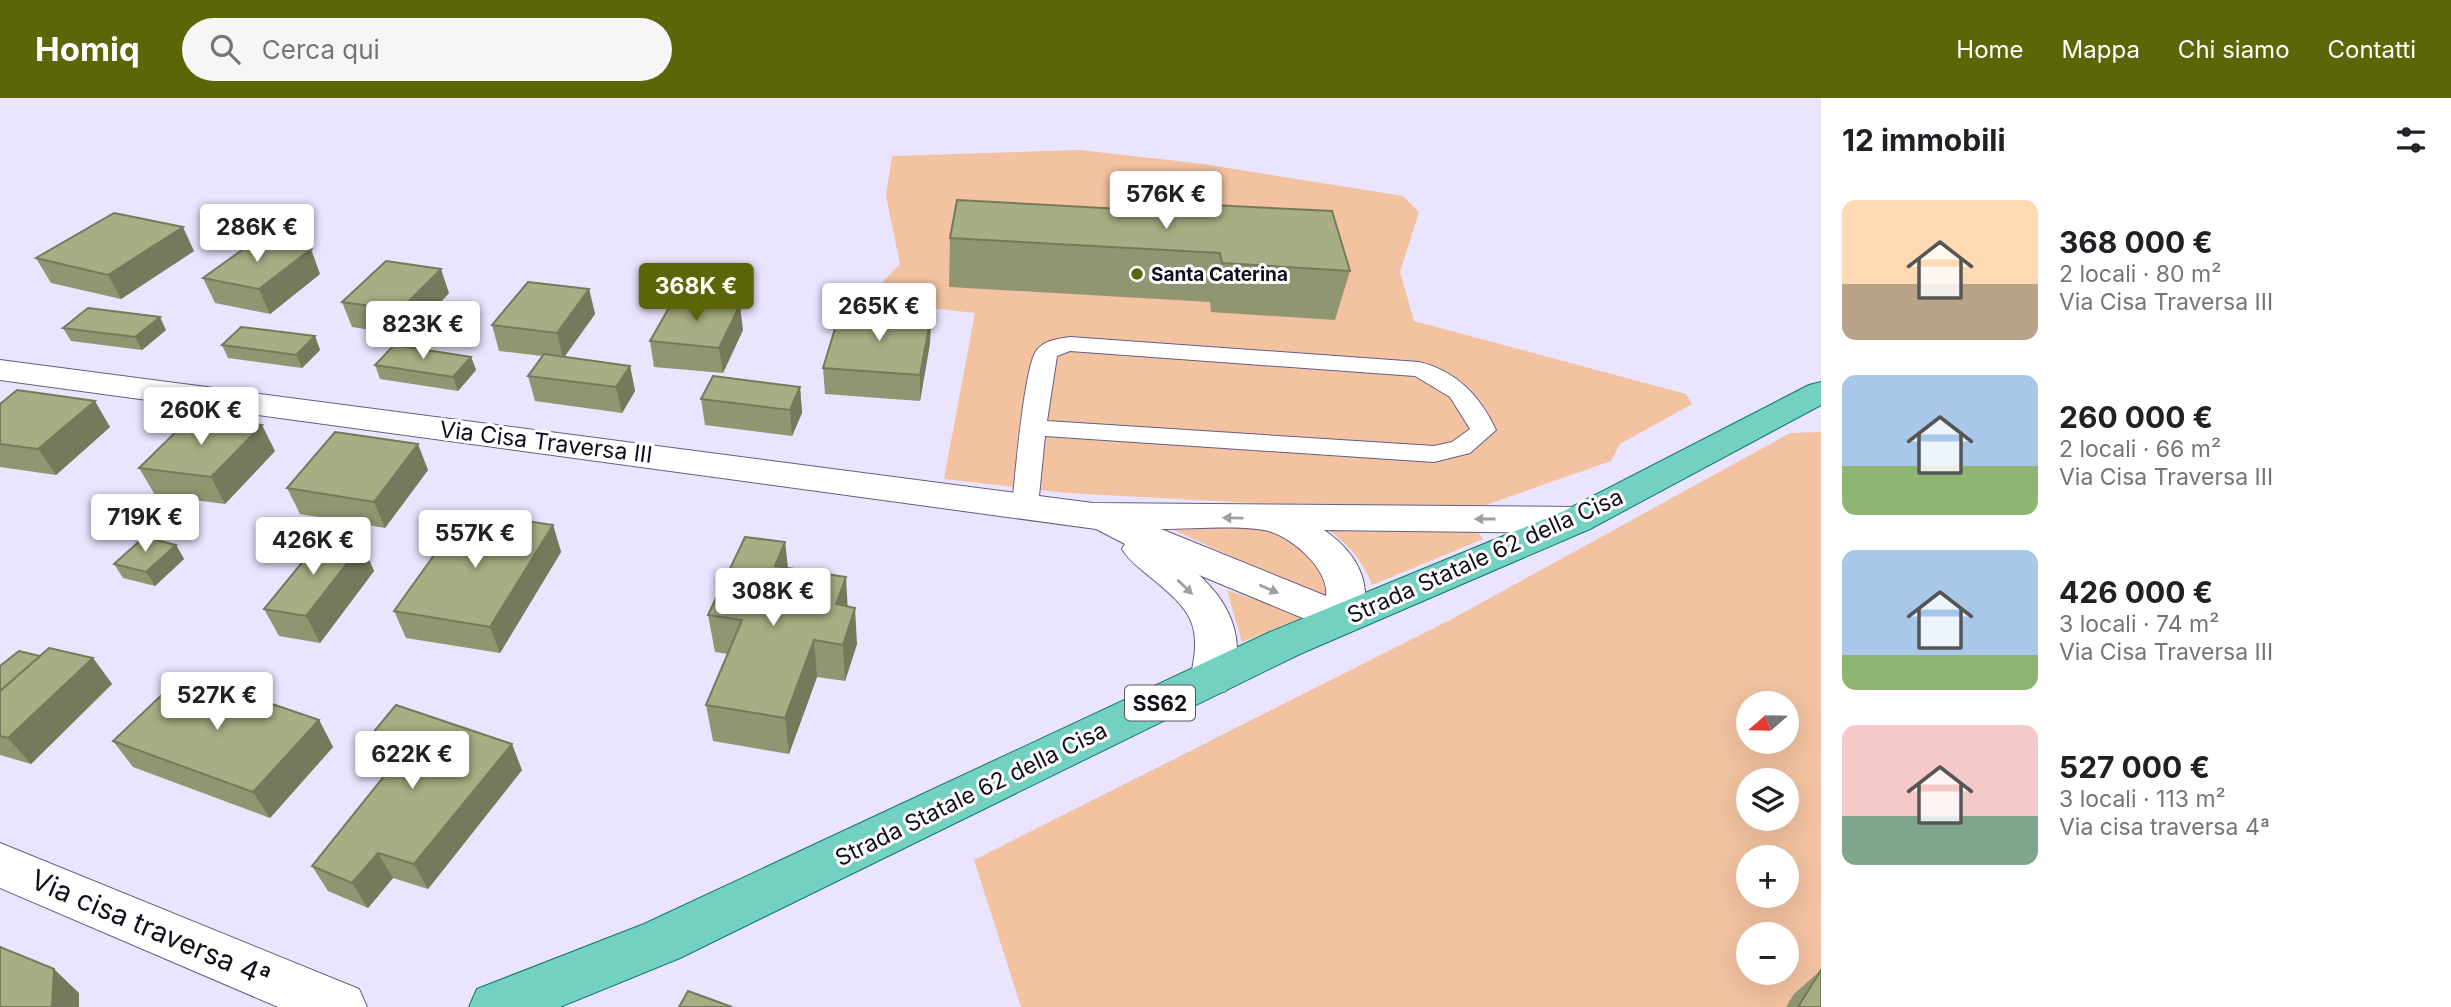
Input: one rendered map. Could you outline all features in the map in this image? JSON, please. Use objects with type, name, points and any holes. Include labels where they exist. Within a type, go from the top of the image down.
[{"type":"main road","name":"Strada Statale 62 della Cisa","points":[[496,1007],[662,941],[1341,619],[1577,520],[1821,392]]},
{"type":"street","name":"Via Cisa Traversa III","points":[[0,370],[1093,516]]},
{"type":"street","points":[[1093,516],[1577,520]]},
{"type":"street","points":[[1093,516],[1341,619],[1347,583],[1338,566],[1314,541],[1274,518]]},
{"type":"street","points":[[1093,516],[1136,545],[1197,598],[1212,620],[1218,645],[1211,679]]},
{"type":"street","name":"Via cisa traversa 4ª","points":[[0,865],[340,1007]]},
{"type":"lane","points":[[1025,506],[1033,428],[1046,354],[1056,346],[1070,344],[1419,369],[1455,387],[1469,401],[1483,430],[1469,445],[1434,454],[1033,428]]},
{"type":"shaded area","points":[[1079,150],[1196,163],[1403,196],[1419,212],[1400,272],[1414,321],[1686,394],[1692,404],[1620,444],[1611,461],[1486,505],[1421,512],[1066,493],[944,479],[975,313],[865,301],[900,264],[886,196],[892,156]]},
{"type":"shaded area","points":[[1821,432],[1821,1007],[1021,1007],[974,860],[1450,620],[1790,433]]},
{"type":"shaded area","points":[[1165,526],[1238,526],[1276,534],[1294,544],[1311,559],[1329,581],[1324,599]]},
{"type":"shaded area","points":[[1325,527],[1478,532],[1483,539],[1372,585],[1353,553]]},
{"type":"shaded area","points":[[1227,590],[1306,617],[1242,642]]},
{"type":"building","points":[[957,200],[1213,214],[1212,205],[1332,211],[1350,271],[1222,263],[1220,253],[950,238]]},
{"type":"building","points":[[114,213],[183,227],[108,275],[36,258]]},
{"type":"building","points":[[256,240],[311,249],[259,289],[203,278]]},
{"type":"building","points":[[386,261],[441,269],[400,310],[342,302]]},
{"type":"building","points":[[528,282],[589,289],[557,333],[492,325]]},
{"type":"building","points":[[674,299],[740,305],[719,348],[650,341]]},
{"type":"building","points":[[88,308],[160,317],[135,337],[63,328]]},
{"type":"building","points":[[840,312],[931,317],[920,375],[823,368]]},
{"type":"building","points":[[241,327],[315,336],[296,355],[222,345]]},
{"type":"building","points":[[394,345],[471,357],[453,377],[375,365]]},
{"type":"building","points":[[544,354],[630,366],[616,387],[528,376]]},
{"type":"building","points":[[713,376],[800,387],[790,410],[701,399]]},
{"type":"building","points":[[17,390],[95,401],[38,449],[0,444],[0,404]]},
{"type":"building","points":[[192,416],[262,425],[211,477],[139,468]]},
{"type":"building","points":[[335,432],[418,444],[374,502],[287,488]]},
{"type":"building","points":[[465,512],[553,525],[490,627],[394,611]]},
{"type":"building","points":[[144,537],[176,545],[146,572],[114,564]]},
{"type":"building","points":[[745,537],[785,542],[775,566],[846,577],[836,604],[855,608],[843,645],[814,640],[785,718],[706,705],[742,620],[708,615]]},
{"type":"building","points":[[322,538],[362,544],[306,616],[264,609]]},
{"type":"building","points":[[49,648],[93,658],[8,738],[0,736],[0,691]]},
{"type":"building","points":[[19,651],[40,656],[0,691],[0,666]]},
{"type":"building","points":[[184,674],[319,720],[253,792],[113,741]]},
{"type":"building","points":[[396,705],[512,744],[414,864],[378,853],[352,883],[312,866],[397,760],[362,746]]},
{"type":"building","points":[[0,947],[54,969],[52,1007],[0,1007]]},
{"type":"building","points":[[1821,970],[1821,1007],[1798,1007]]},
{"type":"building","points":[[688,991],[732,1007],[679,1007]]},
{"type":"place","name":"Santa Caterina","points":[[1137,274]]}]
